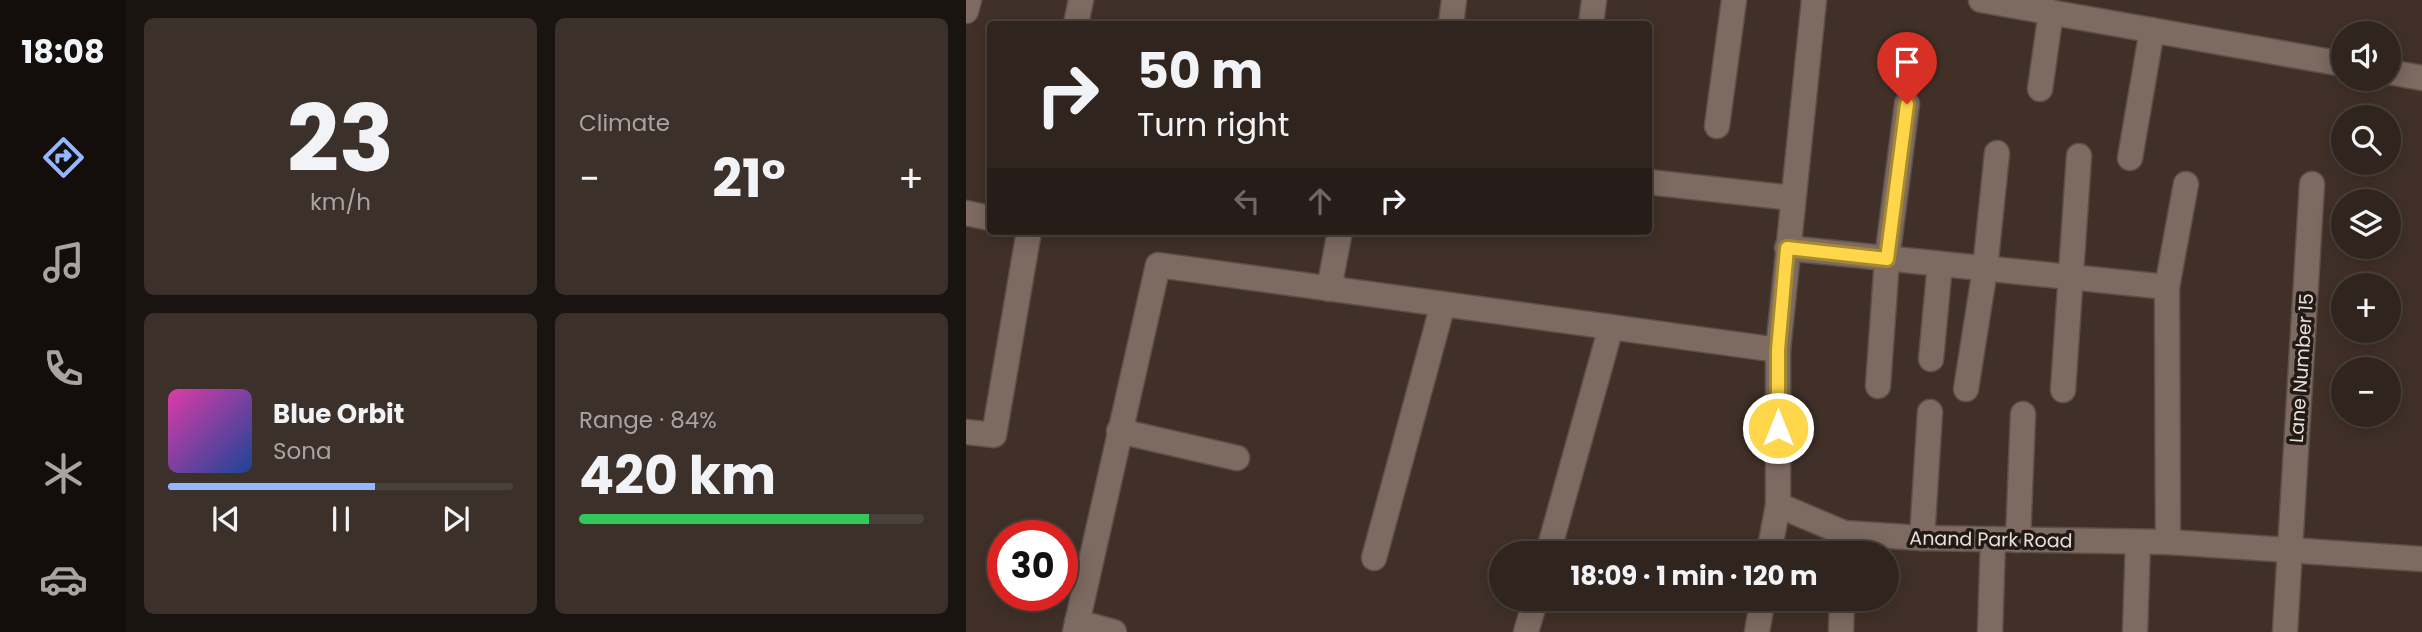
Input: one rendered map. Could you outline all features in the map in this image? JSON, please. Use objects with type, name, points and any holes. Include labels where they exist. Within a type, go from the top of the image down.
[{"type":"street","points":[[966,11],[969,0]]},
{"type":"street","points":[[1077,21],[1081,0]]},
{"type":"street","points":[[1451,21],[1454,0]]},
{"type":"street","points":[[1591,21],[1594,0]]},
{"type":"street","points":[[1717,126],[1734,0]]},
{"type":"street","points":[[1981,0],[2331,62]]},
{"type":"street","points":[[1772,541],[1779,505],[1778,350],[1808,1]]},
{"type":"street","points":[[2040,89],[2051,12]]},
{"type":"street","points":[[2130,158],[2152,30]]},
{"type":"street","points":[[2401,74],[2422,78]]},
{"type":"street","points":[[1878,386],[1887,259],[1907,104]]},
{"type":"street","points":[[1966,389],[1985,269],[1997,153]]},
{"type":"street","points":[[2063,390],[2079,156]]},
{"type":"street","points":[[1652,181],[1793,198]]},
{"type":"street","points":[[2168,542],[2167,287],[2186,184]]},
{"type":"street","name":"Lane Number 15","points":[[2286,632],[2312,184]]},
{"type":"street","points":[[966,213],[987,217]]},
{"type":"street","points":[[966,432],[994,435],[1028,235]]},
{"type":"street","points":[[1329,289],[1339,235]]},
{"type":"street","points":[[1787,248],[2167,287]]},
{"type":"street","points":[[1931,359],[1940,264]]},
{"type":"street","points":[[1114,632],[1076,627],[1158,265],[1778,350]]},
{"type":"street","points":[[1374,558],[1443,304]]},
{"type":"street","points":[[1551,541],[1612,327]]},
{"type":"street","points":[[1922,538],[1930,411]]},
{"type":"street","points":[[2018,540],[2023,414]]},
{"type":"street","points":[[1119,430],[1237,458]]},
{"type":"street","name":"Anand Park Road","points":[[1779,505],[1841,541]]},
{"type":"street","name":"Anand Park Road","points":[[1875,541],[1922,538],[2168,542],[2422,559]]},
{"type":"street","points":[[1990,632],[1993,539]]},
{"type":"street","points":[[2135,632],[2137,542]]},
{"type":"street","points":[[1526,632],[1532,611]]},
{"type":"street","points":[[1757,632],[1761,611]]},
{"type":"street","points":[[1841,632],[1842,611]]},
{"type":"route","points":[[1778,428],[1778,350],[1787,248],[1887,259],[1907,104]]}]
